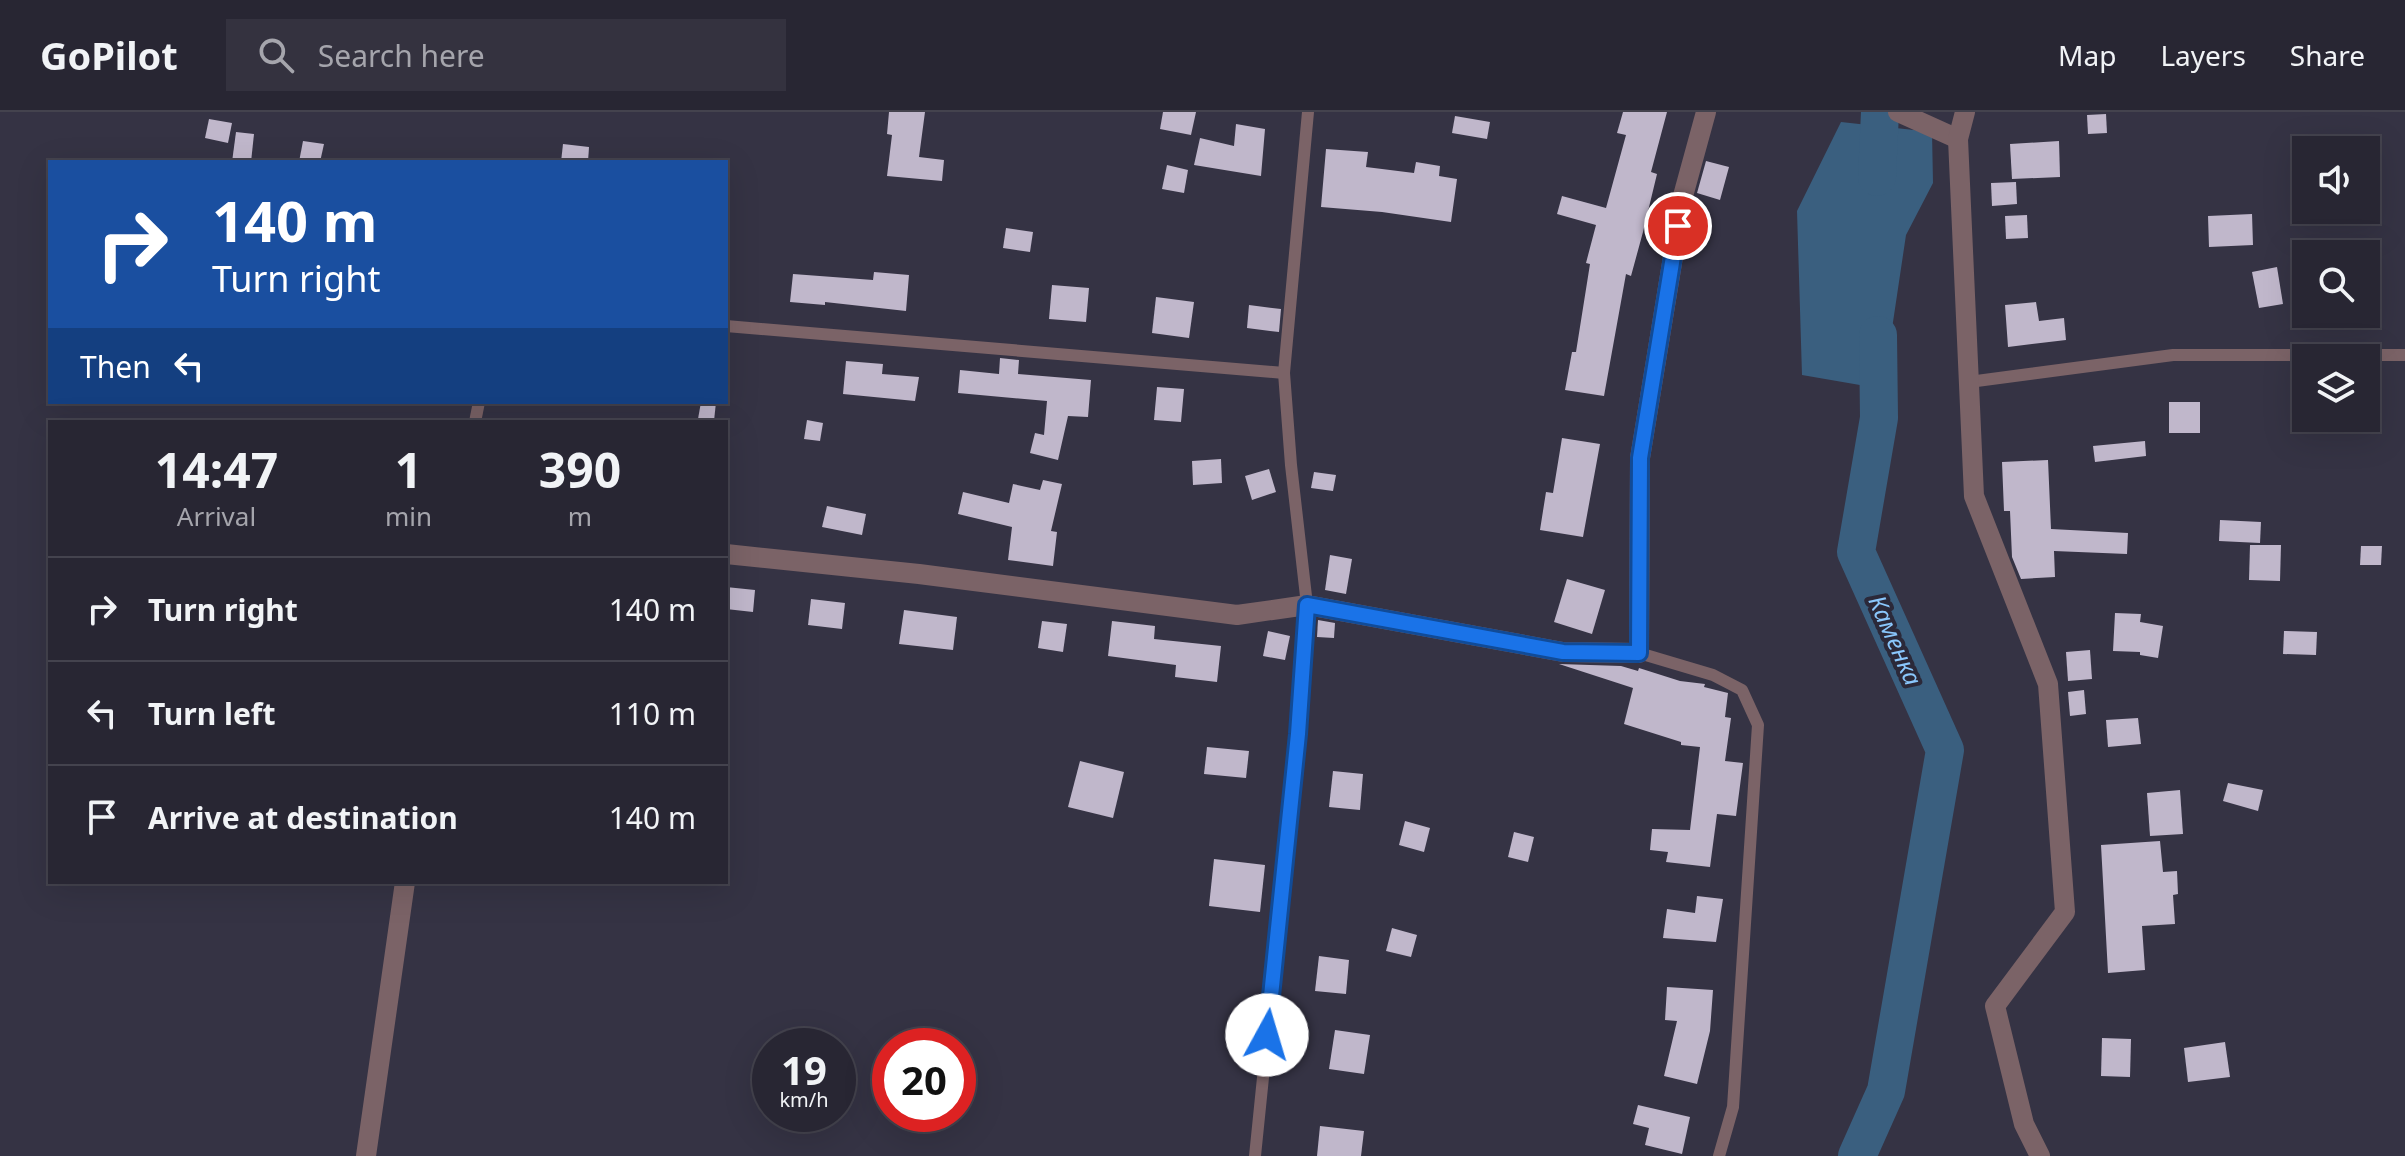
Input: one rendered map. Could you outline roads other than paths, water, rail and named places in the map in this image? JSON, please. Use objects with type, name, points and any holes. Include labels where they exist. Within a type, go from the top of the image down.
[{"type":"street","points":[[728,554],[919,574],[1237,615],[1307,605],[1563,652],[1639,653],[1640,458],[1683,196],[1706,112]]},
{"type":"street","points":[[1965,112],[1958,139],[1974,496],[2048,684],[2065,912],[1995,1006],[2024,1124],[2040,1156]]},
{"type":"street","points":[[1900,113],[1958,139]]},
{"type":"street","points":[[366,1156],[405,884]]},
{"type":"lane","points":[[1255,1156],[1298,734],[1307,605],[1284,373],[1308,112]]},
{"type":"lane","points":[[728,326],[1284,373]]},
{"type":"lane","points":[[1969,382],[2173,355],[2405,355]]},
{"type":"lane","points":[[1639,653],[1713,675],[1742,690],[1758,725],[1733,1107],[1719,1156]]},
{"type":"water","points":[[1841,122],[1932,132],[1933,183],[1906,235],[1883,389],[1802,375],[1797,211]]},
{"type":"waterway","name":"Каменка","points":[[1877,177],[1880,112]]},
{"type":"waterway","name":"Каменка","points":[[1857,1156],[1886,1091],[1945,750],[1856,552],[1879,418],[1878,335]]}]
